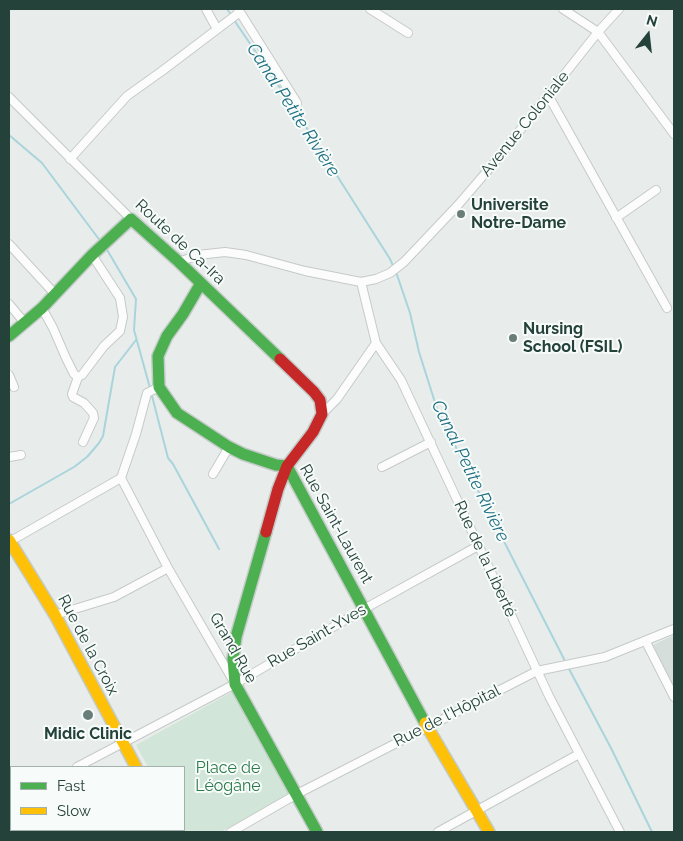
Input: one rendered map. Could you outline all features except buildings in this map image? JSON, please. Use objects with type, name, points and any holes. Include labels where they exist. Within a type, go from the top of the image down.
[{"type":"street","points":[[206,9],[217,29]]},
{"type":"street","points":[[370,9],[408,33]]},
{"type":"street","points":[[563,9],[598,32],[674,134]]},
{"type":"street","name":"Avenue Coloniale","points":[[179,262],[210,253],[246,255],[305,271],[361,282],[376,280],[390,273],[404,262],[458,206],[598,32],[619,9]]},
{"type":"street","points":[[70,159],[127,96],[217,29],[239,10],[297,103]]},
{"type":"street","points":[[548,96],[667,308]]},
{"type":"street","name":"Route de Ca-Ira","points":[[9,98],[131,219],[202,283],[314,392],[320,400],[322,414]]},
{"type":"street","points":[[616,218],[656,190]]},
{"type":"street","points":[[9,336],[42,308],[92,255],[131,219]]},
{"type":"street","points":[[9,244],[54,294]]},
{"type":"street","points":[[83,442],[94,418],[84,403],[73,397],[72,394],[78,377],[87,369],[104,346],[120,331],[123,317],[120,298],[92,255]]},
{"type":"street","name":"Rue de la Liberté","points":[[361,282],[376,343],[401,380],[537,671],[620,832]]},
{"type":"street","points":[[9,541],[121,478],[147,393],[159,387],[158,356],[167,336],[202,283]]},
{"type":"street","points":[[9,304],[24,322]]},
{"type":"street","points":[[42,308],[74,374],[78,377]]},
{"type":"street","points":[[234,684],[233,659],[236,637],[278,489],[287,466],[313,432],[322,414],[337,399],[376,343]]},
{"type":"street","points":[[9,376],[14,387]]},
{"type":"street","name":"Rue Saint-Laurent","points":[[159,387],[177,413],[230,447],[243,454],[276,465],[287,466],[427,726],[489,832]]},
{"type":"street","points":[[382,467],[431,442]]},
{"type":"street","points":[[213,474],[230,447]]},
{"type":"street","points":[[9,457],[20,455]]},
{"type":"street","name":"Grand Rue","points":[[121,478],[168,568],[317,832]]},
{"type":"street","name":"Rue de la Croix","points":[[9,541],[55,615],[135,766]]},
{"type":"street","name":"Rue Saint-Yves","points":[[79,766],[234,684],[478,546]]},
{"type":"street","points":[[55,615],[114,597],[168,568]]},
{"type":"street","name":"Rue de l'Hôpital","points":[[231,832],[297,794],[537,671],[605,657],[674,630]]},
{"type":"street","points":[[646,642],[674,697]]},
{"type":"street","points":[[438,832],[579,754]]},
{"type":"shaded area","points":[[674,635],[674,690],[651,646]]},
{"type":"green space","name":"Place de Léogâne","points":[[232,692],[289,795],[221,832],[184,832],[185,766],[147,766],[136,745]]},
{"type":"waterway","name":"Canal Petite Rivière","points":[[227,9],[232,16]]},
{"type":"waterway","name":"Canal Petite Rivière","points":[[234,20],[301,119],[394,268]]},
{"type":"waterway","points":[[9,135],[42,163],[101,242]]},
{"type":"waterway","points":[[106,248],[136,299],[134,330],[150,388]]},
{"type":"waterway","name":"Canal Petite Rivière","points":[[396,272],[410,313],[419,352],[438,412],[566,663]]},
{"type":"waterway","points":[[9,504],[74,467],[87,457],[99,443],[103,436],[115,367],[136,340]]},
{"type":"waterway","points":[[151,392],[168,458],[219,549]]},
{"type":"waterway","name":"Canal Petite Rivière","points":[[568,667],[611,748],[652,832]]},
{"type":"traffic: fast","points":[[9,336],[42,308],[92,255],[131,219],[179,262],[280,359]]},
{"type":"traffic: fast","points":[[201,283],[183,314],[167,336],[158,356],[159,387],[177,413],[229,447],[243,454],[276,465],[287,466],[425,723]]},
{"type":"traffic: fast","points":[[266,532],[236,637],[233,659],[235,684],[317,832]]},
{"type":"traffic: slow","points":[[9,540],[55,615],[135,766]]},
{"type":"traffic: slow","points":[[425,723],[489,832]]},
{"type":"traffic: jam","points":[[266,532],[278,489],[287,466],[313,432],[322,414],[320,400],[314,392],[280,359]]},
{"type":"place","name":"Universite Notre-Dame","points":[[461,214]]},
{"type":"place","name":"Nursing School (FSIL)","points":[[513,338]]},
{"type":"place","name":"Midic Clinic","points":[[88,715]]}]
